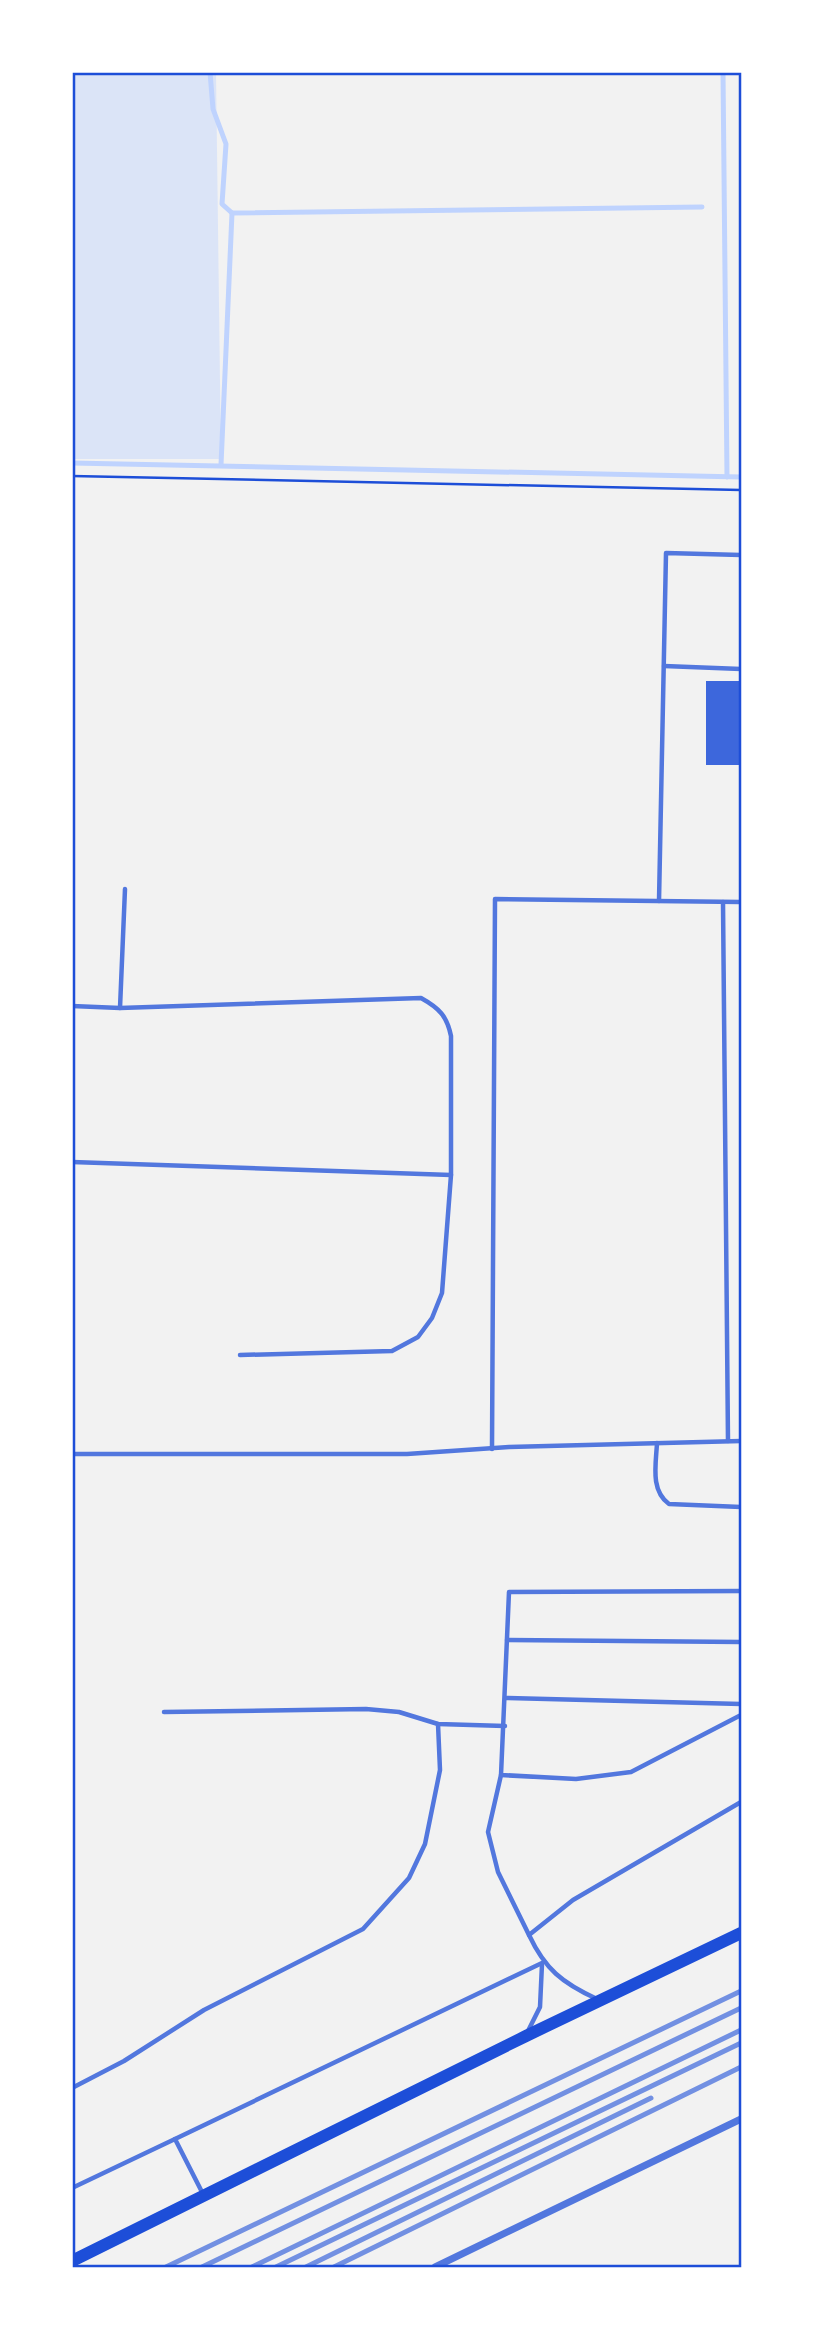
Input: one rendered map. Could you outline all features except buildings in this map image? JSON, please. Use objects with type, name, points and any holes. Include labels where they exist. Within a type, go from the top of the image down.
[{"type":"main road","points":[[72,2261],[526,2036],[741,1933]]},
{"type":"street","points":[[435,2267],[741,2119]]},
{"type":"lane","points":[[659,901],[666,553],[741,555]]},
{"type":"lane","points":[[664,666],[741,669]]},
{"type":"lane","points":[[120,1008],[125,889]]},
{"type":"lane","points":[[492,1449],[495,899],[741,902]]},
{"type":"lane","points":[[723,902],[728,1441]]},
{"type":"lane","points":[[72,1006],[120,1008],[421,998],[435,1005],[448,1019],[451,1036],[451,1175],[442,1293],[432,1318],[418,1337],[393,1351],[240,1355]]},
{"type":"lane","points":[[72,1162],[451,1175]]},
{"type":"lane","points":[[72,1454],[407,1454],[741,1441]]},
{"type":"lane","points":[[657,1443],[656,1483],[660,1497],[669,1504],[741,1507]]},
{"type":"lane","points":[[526,2036],[540,2007],[542,1963],[498,1872],[488,1832],[501,1774],[509,1592],[741,1591]]},
{"type":"lane","points":[[508,1640],[741,1642]]},
{"type":"lane","points":[[506,1698],[741,1704]]},
{"type":"lane","points":[[164,1712],[366,1709],[398,1712],[438,1724],[505,1726]]},
{"type":"lane","points":[[501,1774],[576,1779],[632,1772],[741,1715]]},
{"type":"lane","points":[[72,2088],[124,2061],[204,2010],[363,1929],[384,1909],[409,1878],[425,1844],[440,1770],[438,1724]]},
{"type":"lane","points":[[529,1935],[573,1900],[741,1802]]},
{"type":"lane","points":[[542,1963],[578,1990],[601,2001]]},
{"type":"lane","points":[[72,2188],[542,1963]]},
{"type":"lane","points":[[175,2139],[205,2197]]},
{"type":"path","points":[[72,476],[741,490]]},
{"type":"shaded area","points":[[72,72],[216,72],[221,459],[72,459]]},
{"type":"waterway","points":[[210,72],[213,109],[226,144],[222,204],[232,213]]},
{"type":"waterway","points":[[723,72],[727,477]]},
{"type":"waterway","points":[[221,465],[232,213],[702,207]]},
{"type":"waterway","points":[[72,463],[741,477]]},
{"type":"railway","points":[[166,2267],[741,1991]]},
{"type":"railway","points":[[202,2267],[741,2008]]},
{"type":"railway","points":[[252,2267],[741,2030]]},
{"type":"railway","points":[[276,2267],[741,2043]]},
{"type":"railway","points":[[334,2267],[741,2067]]},
{"type":"railway","points":[[306,2267],[651,2098]]}]
